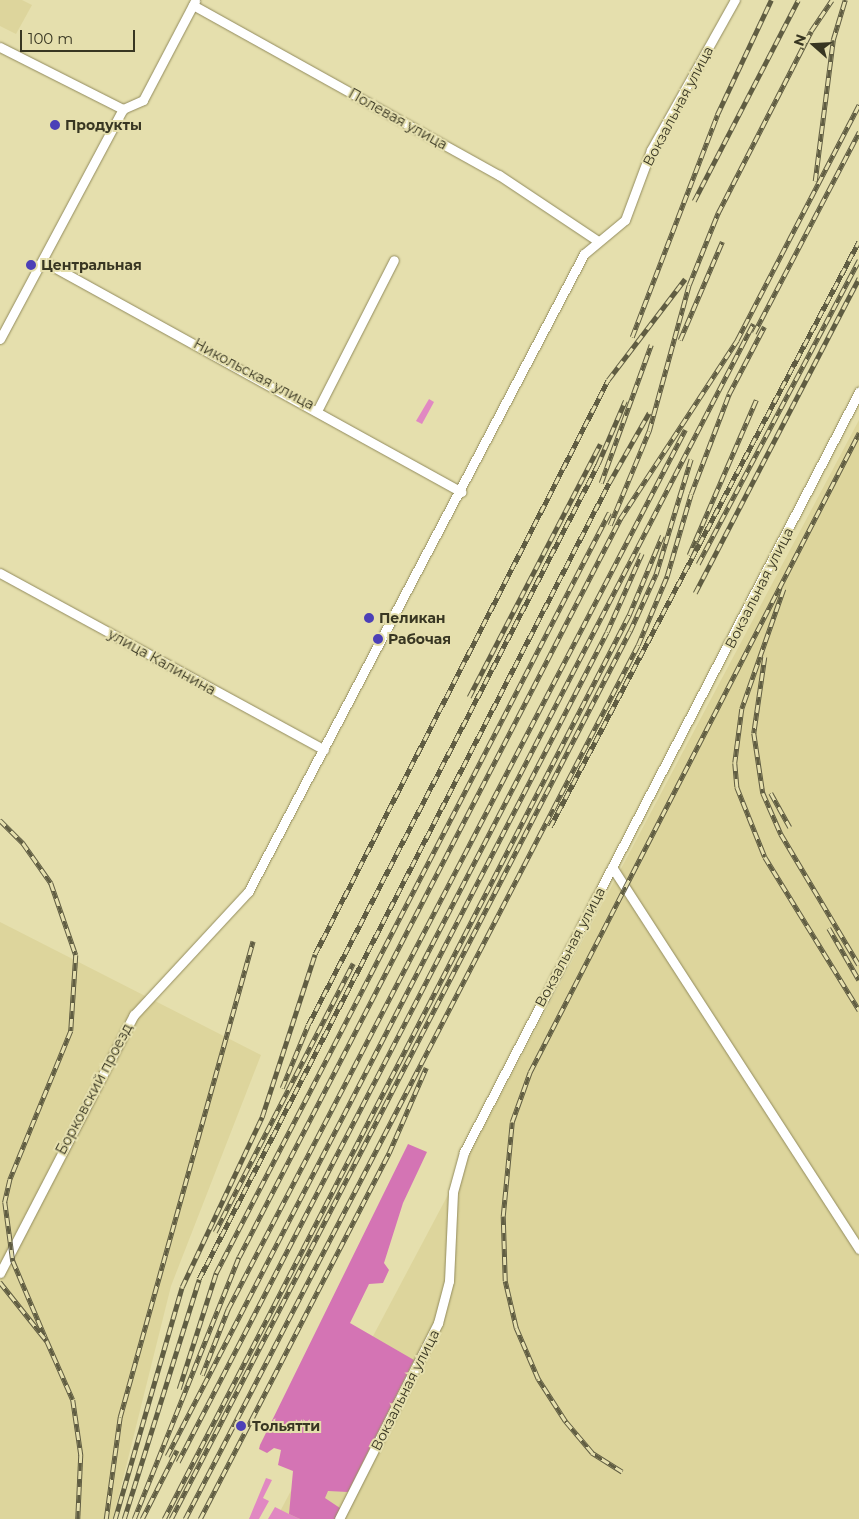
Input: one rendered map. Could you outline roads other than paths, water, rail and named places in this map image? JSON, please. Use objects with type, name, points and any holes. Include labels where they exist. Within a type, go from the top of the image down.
[{"type":"street","name":"Вокзальная улица","points":[[248,892],[462,492],[584,254],[625,220],[651,150],[735,0]]},
{"type":"street","name":"Полевая улица","points":[[195,3],[498,175],[598,241]]},
{"type":"street","points":[[0,339],[123,109],[143,100],[195,3]]},
{"type":"street","points":[[0,47],[123,109]]},
{"type":"street","points":[[318,409],[394,260]]},
{"type":"street","name":"Никольская улица","points":[[43,261],[318,409],[462,492]]},
{"type":"street","name":"Вокзальная улица","points":[[339,1519],[438,1323],[449,1281],[453,1192],[464,1152],[859,392]]},
{"type":"street","name":"улица Калинина","points":[[0,573],[324,750]]},
{"type":"street","points":[[612,867],[859,1249]]},
{"type":"street","name":"Борковский проезд","points":[[0,1273],[134,1015],[215,923],[248,892]]},
{"type":"railway","points":[[632,337],[717,115],[771,0]]},
{"type":"railway","points":[[694,201],[798,0]]},
{"type":"railway","points":[[610,525],[649,431],[689,285],[718,213],[811,31],[832,0]]},
{"type":"railway","points":[[815,181],[833,40],[845,0]]},
{"type":"railway","points":[[134,1519],[239,1257],[620,519],[737,340],[859,105]]},
{"type":"railway","points":[[754,333],[859,132]]},
{"type":"railway","points":[[550,827],[859,241]]},
{"type":"railway","points":[[680,340],[722,242]]},
{"type":"railway","points":[[698,564],[859,260]]},
{"type":"railway","points":[[695,593],[859,278]]},
{"type":"railway","points":[[115,1519],[182,1287],[262,1117],[315,954],[608,380],[685,279]]},
{"type":"railway","points":[[167,1456],[753,324]]},
{"type":"railway","points":[[185,1519],[638,645],[667,576],[691,494],[729,394],[764,327]]},
{"type":"railway","points":[[601,483],[651,345]]},
{"type":"railway","points":[[689,555],[756,400]]},
{"type":"railway","points":[[282,1088],[308,1025],[598,464],[625,401]]},
{"type":"railway","points":[[124,1519],[199,1279],[609,483],[649,413]]},
{"type":"railway","points":[[202,1375],[228,1309],[685,430]]},
{"type":"railway","points":[[622,1472],[592,1453],[565,1421],[538,1379],[516,1328],[505,1281],[503,1216],[512,1122],[530,1072],[859,433]]},
{"type":"railway","points":[[469,697],[600,444]]},
{"type":"railway","points":[[171,1519],[630,631],[656,574],[691,459]]},
{"type":"railway","points":[[179,1389],[216,1273],[609,513]]},
{"type":"railway","points":[[164,1519],[629,615],[662,536]]},
{"type":"railway","points":[[178,1462],[607,632],[642,553]]},
{"type":"railway","points":[[784,589],[742,709],[735,763],[737,787],[765,857],[859,1010]]},
{"type":"railway","points":[[765,657],[754,733],[763,793],[781,834],[859,965]]},
{"type":"railway","points":[[771,793],[790,827]]},
{"type":"railway","points":[[0,820],[23,843],[51,883],[76,955],[71,1031],[10,1180],[5,1202],[13,1261],[47,1341]]},
{"type":"railway","points":[[829,928],[859,980]]},
{"type":"railway","points":[[106,1519],[120,1417],[253,941]]},
{"type":"railway","points":[[215,1232],[353,963]]},
{"type":"railway","points":[[200,1519],[389,1153],[426,1068]]},
{"type":"railway","points":[[0,1282],[47,1341],[73,1400],[81,1455],[78,1519]]},
{"type":"railway","points":[[142,1519],[177,1450]]},
{"type":"place","name":"Продукты","points":[[55,125]]},
{"type":"place","name":"Центральная","points":[[31,265]]},
{"type":"place","name":"Пеликан","points":[[369,618]]},
{"type":"place","name":"Рабочая","points":[[378,639]]},
{"type":"place","name":"Тольятти","points":[[241,1426]]}]
